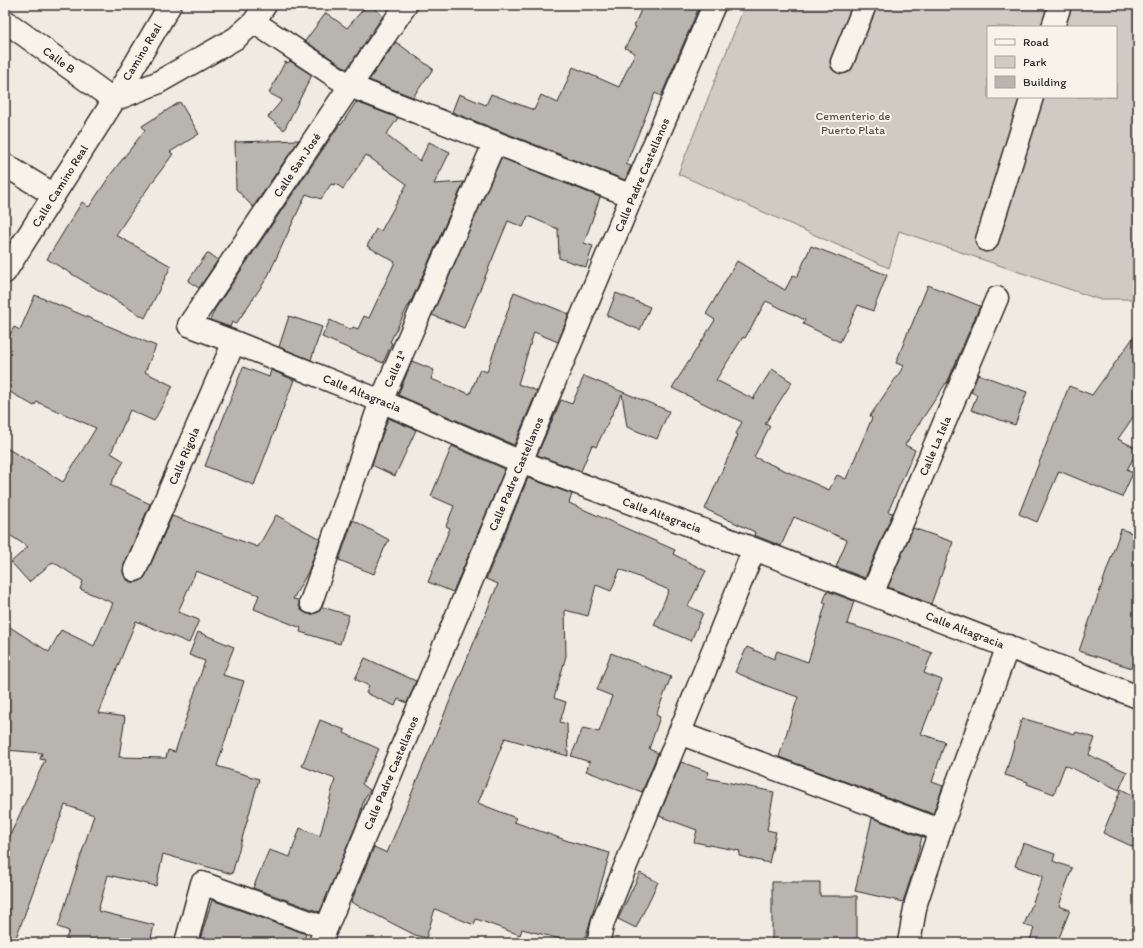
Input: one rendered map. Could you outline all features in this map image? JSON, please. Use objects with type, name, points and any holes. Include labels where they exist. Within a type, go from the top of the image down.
[{"type":"street","name":"Camino Real","points":[[114,100],[170,5]]},
{"type":"street","name":"Calle San José","points":[[189,325],[406,5]]},
{"type":"street","name":"Calle Padre Castellanos","points":[[323,935],[632,196],[714,5]]},
{"type":"street","points":[[842,62],[865,5]]},
{"type":"street","points":[[1053,26],[1060,5]]},
{"type":"street","points":[[114,100],[157,83],[236,38],[259,13],[350,86],[632,196]]},
{"type":"street","name":"Calle B","points":[[5,21],[114,100]]},
{"type":"street","points":[[988,240],[1032,98]]},
{"type":"street","name":"Calle Camino Real","points":[[5,272],[114,100]]},
{"type":"street","name":"Calle 1ª","points":[[311,602],[381,401],[495,142]]},
{"type":"street","points":[[5,165],[54,196]]},
{"type":"street","name":"Calle La Isla","points":[[872,594],[997,298]]},
{"type":"street","name":"Calle Altagracia","points":[[189,325],[381,401],[521,462],[754,549],[1138,697]]},
{"type":"street","name":"Calle Rigola","points":[[135,570],[234,342]]},
{"type":"street","points":[[598,943],[603,922],[754,549]]},
{"type":"street","points":[[909,943],[916,903],[940,830],[1008,646]]},
{"type":"street","points":[[679,733],[940,830]]},
{"type":"street","points":[[186,943],[202,883],[323,935]]},
{"type":"green space","name":"Cementerio de Puerto Plata","points":[[745,5],[1138,5],[1138,299],[1098,299],[899,231],[889,268],[678,174]]},
{"type":"building","points":[[367,5],[371,5],[383,16],[347,69],[305,41],[326,13],[347,28]]},
{"type":"building","points":[[643,5],[700,5],[661,96],[655,93],[626,164],[631,166],[625,180],[452,112],[459,94],[486,105],[491,94],[534,110],[541,95],[558,103],[573,67],[619,87],[635,53],[625,48],[636,27],[634,26]]},
{"type":"building","points":[[396,42],[433,69],[413,97],[369,80]]},
{"type":"building","points":[[290,61],[312,75],[284,130],[268,117],[282,100],[269,93],[285,62],[288,63]]},
{"type":"building","points":[[180,102],[199,134],[170,152],[173,154],[116,235],[171,266],[145,318],[47,259],[82,202],[89,207],[111,174],[145,130],[142,126]]},
{"type":"building","points":[[356,102],[398,118],[386,135],[420,161],[429,142],[450,152],[434,184],[464,182],[409,306],[390,342],[392,343],[383,363],[322,337],[330,320],[351,330],[353,327],[358,329],[364,316],[369,318],[395,262],[367,246],[376,229],[381,231],[407,184],[366,155],[343,189],[335,183],[334,185],[331,184],[321,199],[306,194],[267,278],[236,324],[232,322],[230,327],[210,320],[215,309]]},
{"type":"building","points":[[299,140],[253,207],[236,189],[235,142]]},
{"type":"building","points":[[501,158],[600,197],[584,243],[593,246],[586,267],[559,258],[558,229],[528,216],[523,227],[508,221],[464,328],[432,315]]},
{"type":"building","points":[[811,246],[887,275],[873,311],[858,305],[840,342],[803,324],[805,320],[766,301],[745,338],[743,337],[716,380],[753,399],[772,369],[792,382],[765,424],[770,426],[754,457],[829,490],[837,475],[846,479],[872,418],[870,416],[904,366],[896,363],[928,285],[980,306],[947,383],[905,445],[915,450],[888,512],[893,513],[865,578],[836,567],[847,540],[794,517],[781,546],[754,535],[755,532],[705,509],[738,435],[736,434],[742,422],[672,388],[715,320],[706,314],[737,261],[785,290],[793,275],[797,277]]},
{"type":"building","points":[[207,253],[218,260],[199,288],[188,281]]},
{"type":"building","points":[[514,292],[569,314],[558,342],[534,332],[518,384],[537,391],[514,445],[398,395],[412,361],[434,370],[431,379],[470,394],[480,369],[487,372]]},
{"type":"building","points":[[616,293],[650,307],[640,330],[607,316]]},
{"type":"building","points":[[35,295],[156,346],[145,372],[173,386],[154,421],[130,410],[111,453],[124,461],[110,485],[150,504],[124,565],[123,572],[125,578],[130,582],[136,582],[142,580],[146,575],[172,516],[258,547],[276,515],[320,539],[308,572],[293,599],[299,600],[301,610],[307,614],[313,614],[319,612],[322,607],[349,615],[340,644],[300,632],[301,628],[254,609],[259,595],[196,571],[178,612],[199,620],[189,643],[136,621],[99,713],[125,717],[119,757],[166,758],[168,750],[175,752],[205,661],[189,655],[198,632],[234,647],[223,675],[244,681],[217,766],[259,779],[232,874],[163,854],[156,886],[108,875],[98,911],[154,925],[150,943],[64,943],[69,931],[58,927],[94,815],[65,805],[14,943],[5,943],[5,846],[45,760],[40,759],[42,753],[5,750],[5,624],[49,652],[61,630],[94,646],[113,603],[80,589],[83,581],[53,562],[29,582],[11,562],[28,547],[5,532],[5,447],[63,482],[96,428],[37,402],[34,406],[5,389],[5,344],[14,327],[20,330]]},
{"type":"building","points":[[289,316],[322,327],[311,360],[279,347]]},
{"type":"building","points":[[1138,331],[1138,410],[1118,439],[1138,449],[1127,470],[1133,473],[1122,497],[1059,471],[1037,522],[1019,514],[1069,386],[1092,395]]},
{"type":"building","points":[[243,367],[269,377],[271,370],[294,380],[254,485],[205,466]]},
{"type":"building","points":[[978,374],[1027,392],[1015,425],[971,410],[977,395],[971,392]]},
{"type":"building","points":[[584,376],[669,411],[657,439],[627,427],[622,394],[596,447],[592,445],[581,471],[537,455],[561,400],[572,404]]},
{"type":"building","points":[[388,418],[416,430],[395,476],[372,465]]},
{"type":"building","points":[[452,446],[505,469],[453,592],[428,582],[450,528],[446,526],[454,506],[431,496]]},
{"type":"building","points":[[528,478],[572,494],[569,503],[675,550],[673,554],[706,571],[688,606],[703,613],[691,641],[654,625],[669,590],[620,569],[611,591],[596,585],[588,616],[565,610],[566,656],[554,698],[566,702],[560,722],[567,724],[568,756],[505,738],[478,803],[516,818],[514,822],[571,842],[610,853],[584,943],[576,943],[522,929],[520,935],[476,919],[474,925],[435,909],[426,938],[415,935],[351,902],[374,847],[387,853],[498,584],[486,579]]},
{"type":"building","points":[[353,520],[389,540],[374,574],[339,560]]},
{"type":"building","points":[[913,528],[953,542],[931,604],[888,587]]},
{"type":"building","points":[[1121,529],[1138,535],[1138,670],[1079,651]]},
{"type":"building","points":[[827,591],[854,601],[847,624],[897,639],[932,653],[924,673],[942,680],[921,734],[945,742],[932,782],[943,786],[933,814],[779,757],[798,697],[767,686],[735,672],[747,647],[774,659],[777,651],[808,662],[826,603],[823,603]]},
{"type":"building","points":[[611,653],[671,677],[656,715],[660,717],[649,749],[658,753],[642,792],[586,771],[590,762],[571,756],[583,728],[599,732],[612,696],[597,690]]},
{"type":"building","points":[[365,658],[416,681],[407,703],[398,699],[395,706],[366,693],[369,686],[355,679]]},
{"type":"building","points":[[1022,718],[1075,734],[1076,732],[1095,738],[1089,755],[1127,772],[1119,790],[1065,765],[1054,794],[1027,784],[1028,782],[1005,775]]},
{"type":"building","points":[[320,720],[345,730],[344,733],[379,749],[362,784],[370,790],[364,799],[359,818],[320,912],[253,888],[269,850],[290,857],[300,828],[320,836],[335,779],[302,766]]},
{"type":"building","points":[[681,762],[709,772],[707,778],[774,792],[767,830],[776,832],[769,863],[739,856],[740,851],[694,842],[697,830],[659,816]]},
{"type":"building","points":[[1121,789],[1138,798],[1138,849],[1103,833]]},
{"type":"building","points":[[872,818],[922,837],[903,902],[855,891]]},
{"type":"building","points":[[1023,843],[1055,854],[1053,861],[1072,868],[1059,906],[1070,910],[1057,943],[1029,943],[1034,928],[1024,925],[1043,876],[1015,866]]},
{"type":"building","points":[[640,873],[658,882],[636,928],[618,919]]},
{"type":"building","points":[[772,882],[820,882],[820,896],[857,896],[857,943],[772,943]]},
{"type":"building","points":[[212,900],[306,934],[303,943],[199,943]]}]
